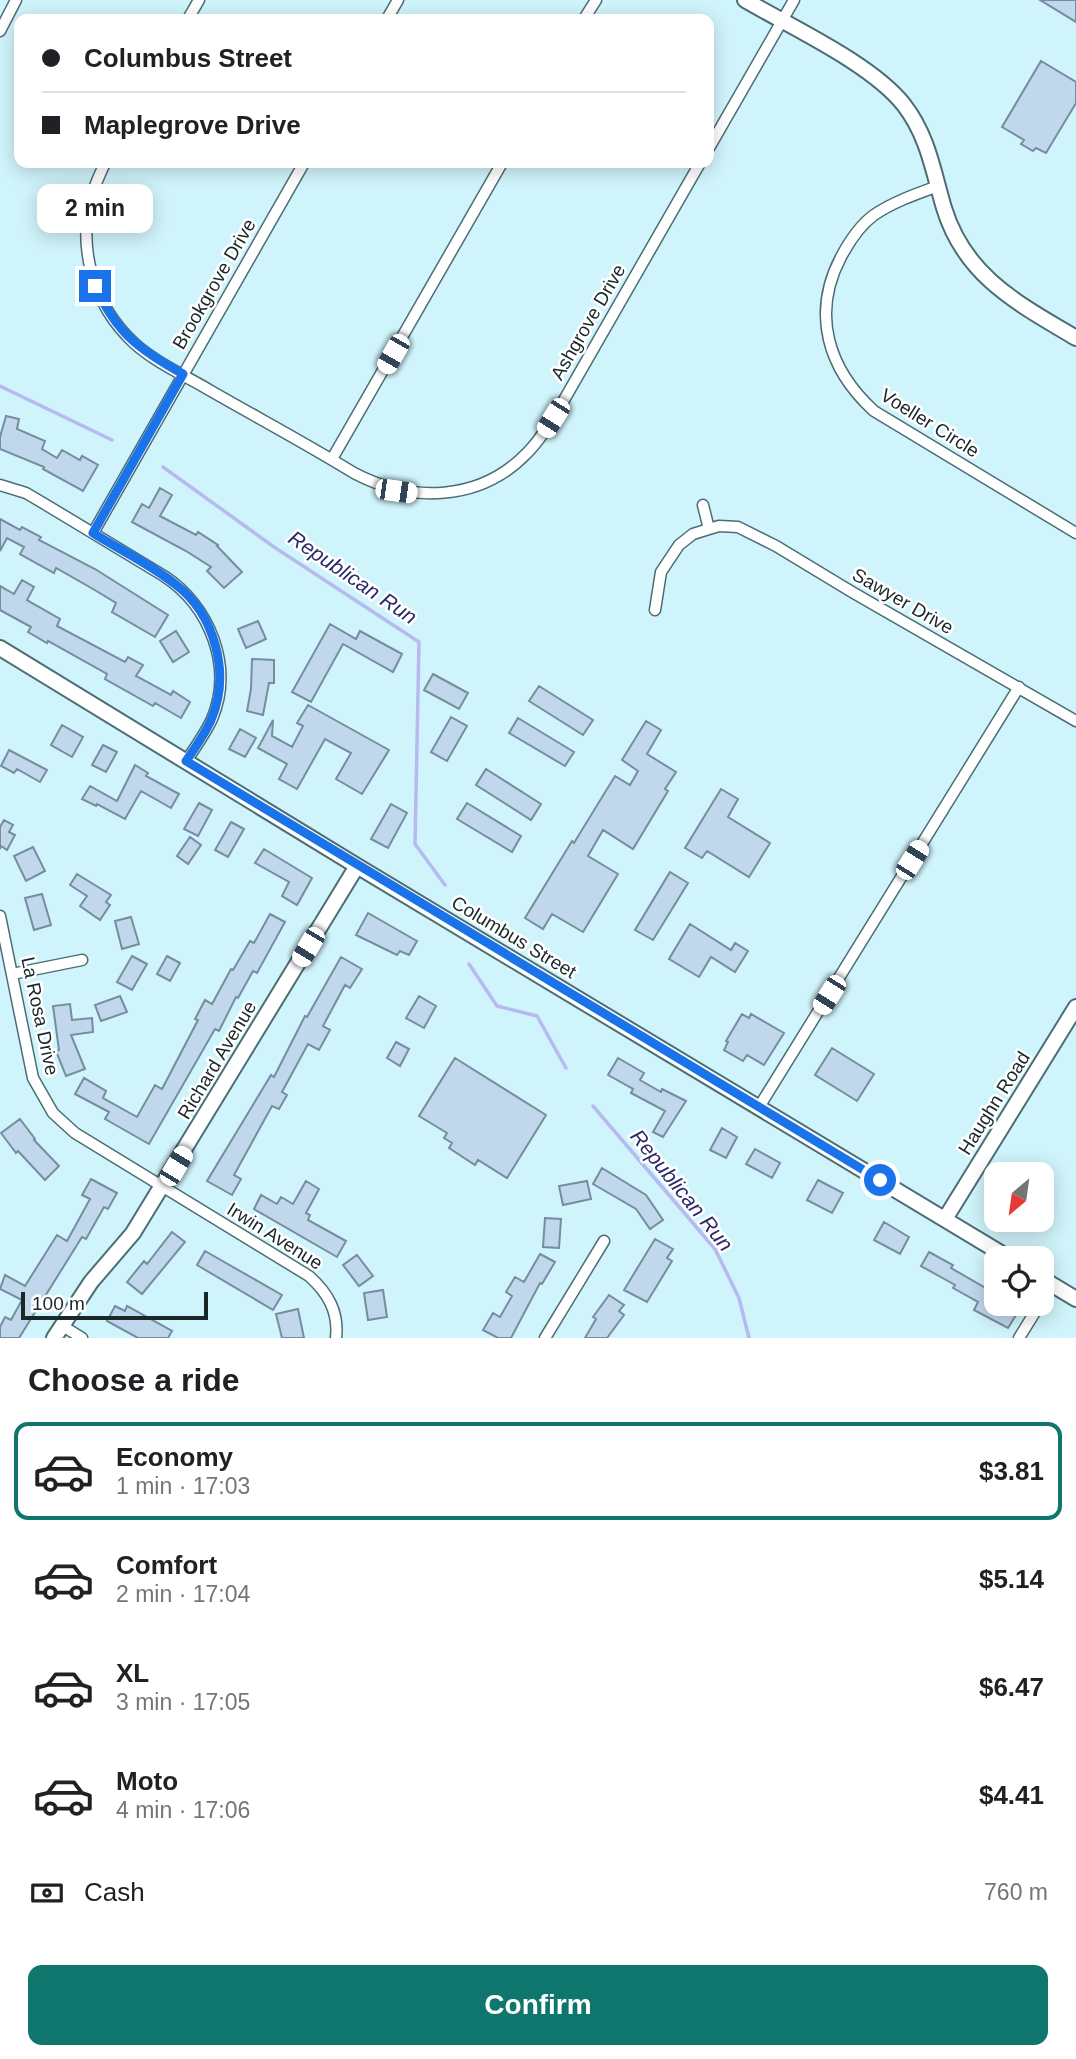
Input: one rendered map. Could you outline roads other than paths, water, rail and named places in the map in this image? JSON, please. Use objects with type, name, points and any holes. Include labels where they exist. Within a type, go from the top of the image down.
[{"type":"street","points":[[0,31],[16,0]]},
{"type":"street","points":[[745,0],[857,65],[893,93],[904,105],[927,144],[953,233],[965,254],[976,268],[1008,297],[1076,338]]},
{"type":"street","points":[[714,139],[794,0]]},
{"type":"street","name":"Ashgrove Drive","points":[[103,168],[93,192],[87,227],[89,263],[95,286],[113,320],[135,344],[374,483],[396,491],[418,494],[444,494],[489,481],[527,454],[564,400],[697,168]]},
{"type":"street","name":"Brookgrove Drive","points":[[93,533],[301,168]]},
{"type":"street","points":[[332,459],[499,168]]},
{"type":"street","name":"Voeller Circle","points":[[938,187],[912,196],[875,215],[864,224],[844,251],[832,274],[827,292],[828,336],[834,358],[847,383],[874,411],[1076,533]]},
{"type":"street","points":[[0,485],[26,493],[178,585],[198,608],[211,631],[218,653],[220,675],[218,699],[212,719],[186,761]]},
{"type":"street","points":[[655,610],[661,572],[668,558],[685,539],[709,528],[703,505]]},
{"type":"street","name":"Sawyer Drive","points":[[709,528],[729,526],[748,531],[1076,721]]},
{"type":"street","name":"Columbus Street","points":[[0,648],[989,1246]]},
{"type":"street","points":[[760,1107],[1019,687]]},
{"type":"street","name":"Richard Avenue","points":[[57,1332],[91,1282],[133,1233],[163,1187],[357,866]]},
{"type":"street","name":"La Rosa Drive","points":[[0,916],[29,1065],[45,1103],[75,1133],[163,1187]]},
{"type":"street","points":[[12,974],[82,960]]},
{"type":"street","name":"Haughn Road","points":[[945,1219],[1076,1007]]},
{"type":"street","name":"Irwin Avenue","points":[[163,1187],[309,1276],[325,1292],[332,1304],[338,1326],[336,1338]]},
{"type":"street","points":[[545,1338],[604,1241]]},
{"type":"street","points":[[1054,1285],[1076,1299]]},
{"type":"street","points":[[1019,1338],[1033,1316]]},
{"type":"street","points":[[57,1332],[82,1338]]},
{"type":"waterway","name":"Republican Run","points":[[0,386],[112,440]]},
{"type":"waterway","name":"Republican Run","points":[[163,467],[274,547],[419,642],[415,844],[445,885]]},
{"type":"waterway","name":"Republican Run","points":[[469,964],[497,1006],[537,1016],[566,1068]]},
{"type":"waterway","name":"Republican Run","points":[[593,1106],[715,1249],[739,1298],[749,1338]]}]
